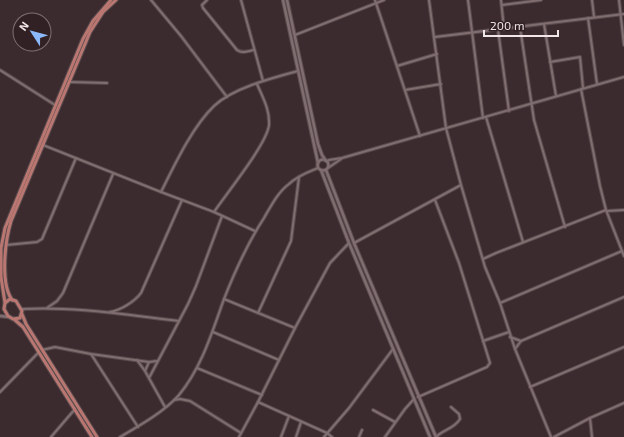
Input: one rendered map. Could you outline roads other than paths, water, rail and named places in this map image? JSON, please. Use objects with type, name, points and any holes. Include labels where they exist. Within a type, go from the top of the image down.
[{"type":"main road","points":[[96,437],[41,351],[23,327],[2,310],[5,303],[1,277],[0,248],[5,228],[55,105],[90,32],[103,12],[116,0]]},
{"type":"main road","points":[[283,0],[318,168],[321,170],[349,243],[430,437]]},
{"type":"main road","points":[[287,0],[318,144],[322,155],[327,161],[327,169],[354,244],[435,437]]},
{"type":"main road","points":[[92,437],[41,351],[26,324],[18,304],[12,300],[7,292],[5,279],[5,245],[12,222],[88,29],[108,1]]},
{"type":"main road","points":[[297,67],[301,66]]},
{"type":"main road","points":[[318,163],[322,160],[327,161]]},
{"type":"main road","points":[[321,170],[327,169]]},
{"type":"main road","points":[[5,303],[7,300],[12,300]]},
{"type":"main road","points":[[0,316],[20,318],[22,311]]},
{"type":"street","points":[[151,0],[227,96]]},
{"type":"street","points":[[207,0],[204,3],[203,8],[238,50],[244,52],[254,50]]},
{"type":"street","points":[[241,0],[263,81]]},
{"type":"street","points":[[295,35],[376,1],[384,0]]},
{"type":"street","points":[[429,0],[435,36],[446,128],[461,185],[485,267],[500,302],[508,332],[551,437]]},
{"type":"street","points":[[468,0],[485,117],[523,242]]},
{"type":"street","points":[[501,0],[504,29]]},
{"type":"street","points":[[502,5],[541,0]]},
{"type":"street","points":[[592,0],[594,17]]},
{"type":"street","points":[[619,0],[624,44]]},
{"type":"street","points":[[376,1],[420,136]]},
{"type":"street","points":[[435,36],[498,30],[624,14]]},
{"type":"street","points":[[588,18],[597,84]]},
{"type":"street","points":[[544,24],[556,96]]},
{"type":"street","points":[[520,27],[534,120],[565,227]]},
{"type":"street","points":[[498,30],[509,110]]},
{"type":"street","points":[[397,66],[437,54]]},
{"type":"street","points":[[550,62],[580,58],[582,89],[600,186],[607,211],[624,256]]},
{"type":"street","points":[[0,70],[55,105]]},
{"type":"street","points":[[161,192],[175,163],[201,122],[214,106],[227,96],[257,83],[298,71]]},
{"type":"street","points":[[327,161],[420,136],[624,77]]},
{"type":"street","points":[[67,81],[107,83]]},
{"type":"street","points":[[214,212],[253,157],[266,135],[269,126],[268,107],[257,83]]},
{"type":"street","points":[[405,90],[441,84]]},
{"type":"street","points":[[43,145],[214,212],[256,231]]},
{"type":"street","points":[[5,245],[37,242],[42,239],[76,158]]},
{"type":"street","points":[[327,169],[342,158]]},
{"type":"street","points":[[120,437],[138,427],[179,395],[197,368],[213,332],[224,299],[244,251],[279,193],[288,184],[318,168]]},
{"type":"street","points":[[48,308],[57,301],[63,293],[113,173]]},
{"type":"street","points":[[258,313],[291,241],[299,177]]},
{"type":"street","points":[[354,244],[461,185]]},
{"type":"street","points":[[107,313],[114,312],[121,308],[141,293],[182,200]]},
{"type":"street","points":[[418,397],[487,367],[490,363],[459,263],[435,200]]},
{"type":"street","points":[[483,259],[523,242],[607,211],[624,210]]},
{"type":"street","points":[[149,378],[196,286],[222,216]]},
{"type":"street","points":[[239,437],[330,263],[349,243]]},
{"type":"street","points":[[500,302],[622,251]]},
{"type":"street","points":[[515,349],[521,341],[624,298]]},
{"type":"street","points":[[224,299],[295,328]]},
{"type":"street","points":[[22,311],[48,308],[179,321]]},
{"type":"street","points":[[213,332],[279,360]]},
{"type":"street","points":[[483,341],[508,332]]},
{"type":"street","points":[[510,337],[521,341]]},
{"type":"street","points":[[0,392],[41,351],[55,347],[91,354],[149,362],[157,361]]},
{"type":"street","points":[[530,387],[624,347]]},
{"type":"street","points":[[324,437],[349,408],[393,349]]},
{"type":"street","points":[[91,354],[138,427]]},
{"type":"street","points":[[136,360],[145,371],[164,407]]},
{"type":"street","points":[[145,371],[149,362]]},
{"type":"street","points":[[197,368],[262,395]]},
{"type":"street","points":[[173,400],[180,399],[190,401],[241,433]]},
{"type":"street","points":[[384,437],[414,399]]},
{"type":"street","points":[[258,402],[327,433],[332,437]]},
{"type":"street","points":[[554,437],[624,402]]},
{"type":"street","points":[[435,437],[439,433],[452,428],[460,419],[459,414],[451,408]]},
{"type":"street","points":[[51,437],[75,409]]},
{"type":"street","points":[[373,410],[395,422]]},
{"type":"street","points":[[281,437],[289,416]]},
{"type":"street","points":[[590,418],[592,437]]},
{"type":"street","points":[[296,437],[301,422]]},
{"type":"street","points":[[359,437],[362,430]]}]
